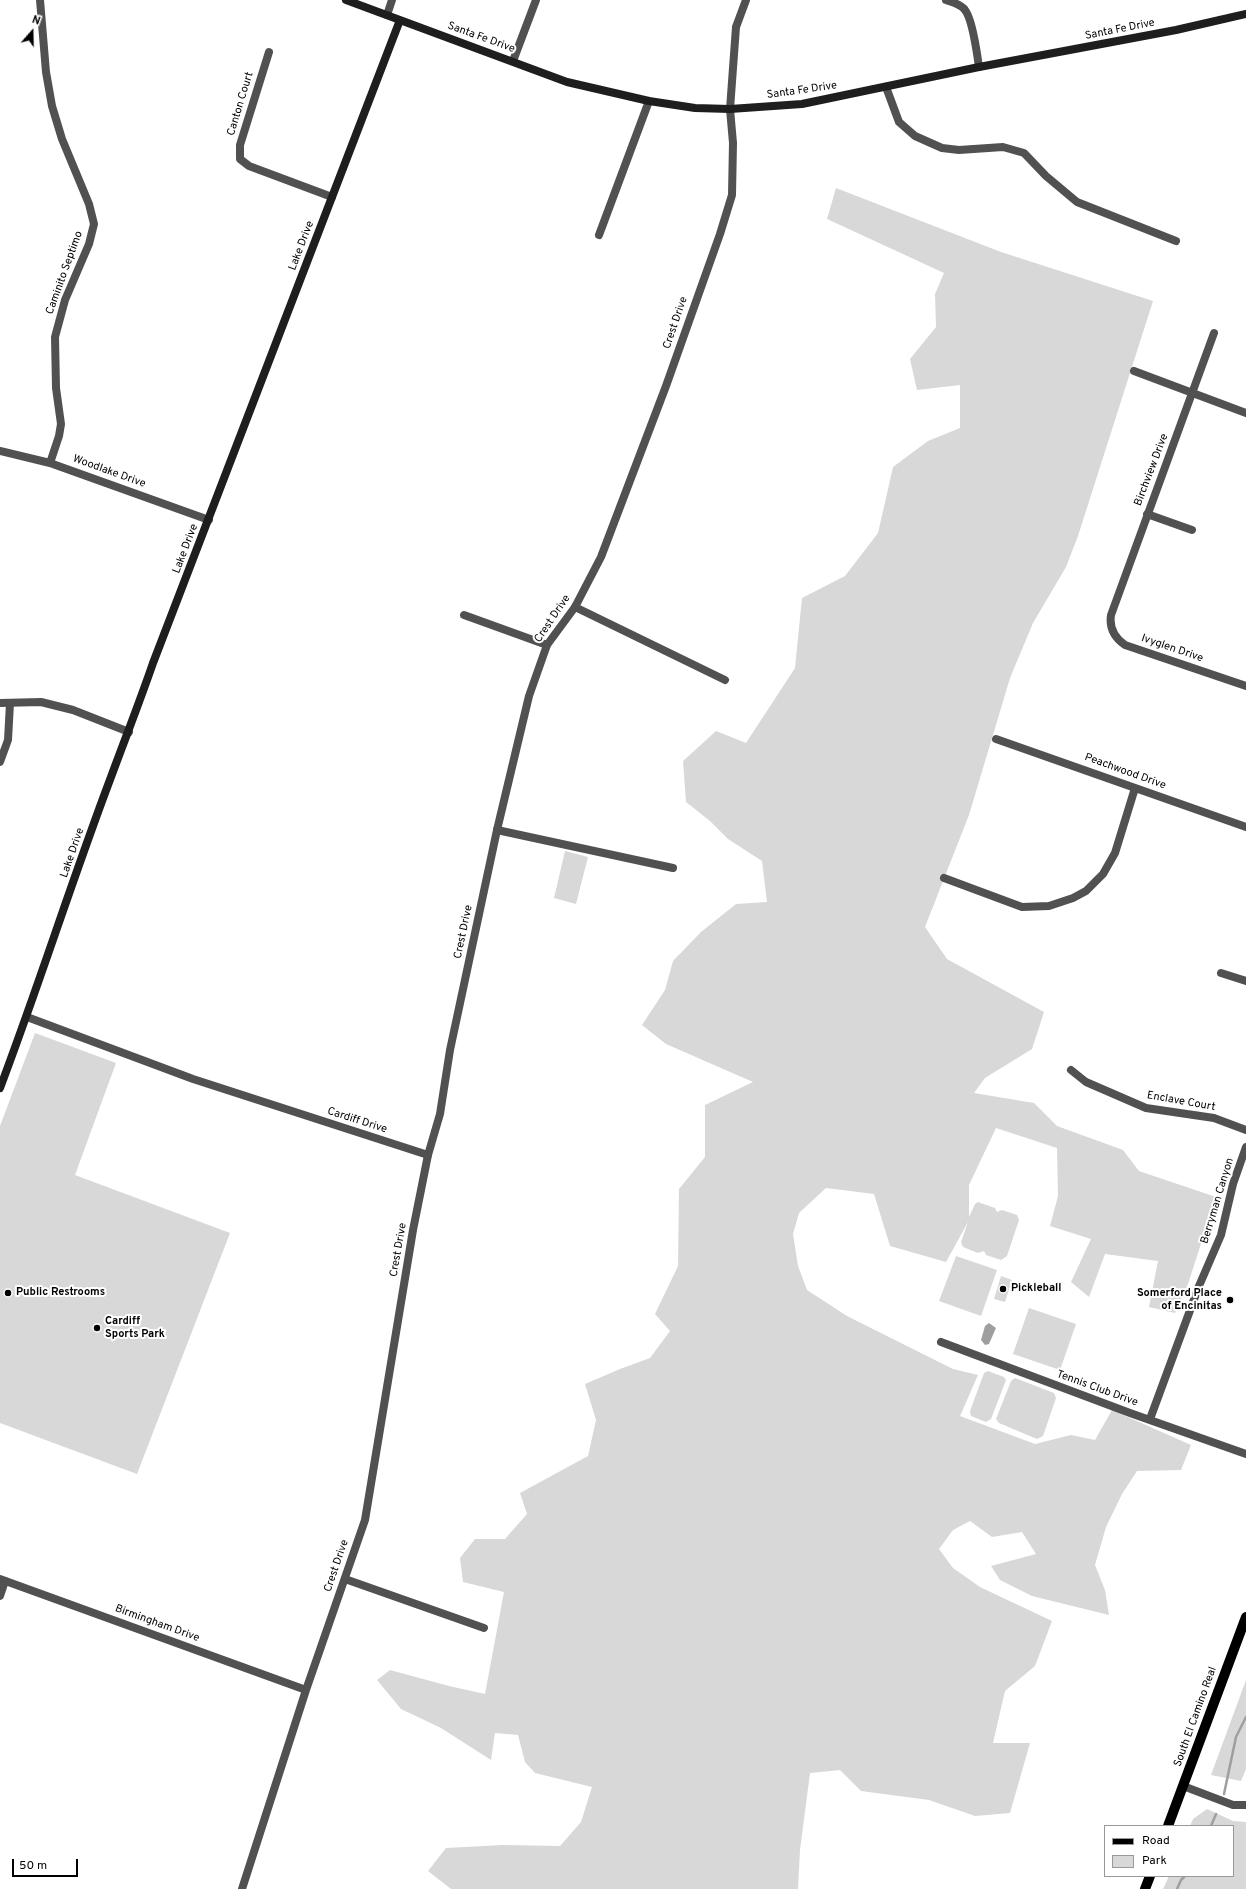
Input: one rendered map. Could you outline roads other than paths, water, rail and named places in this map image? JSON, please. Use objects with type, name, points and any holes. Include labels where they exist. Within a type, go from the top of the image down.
[{"type":"main road","name":"Santa Fe Drive","points":[[346,0],[567,82],[649,101],[694,108],[730,110],[784,107],[1176,30],[1246,14]]},
{"type":"main road","name":"Lake Drive","points":[[0,1088],[27,1017],[110,777],[129,732],[153,663],[400,20]]},
{"type":"main road","name":"South El Camino Real","points":[[1168,1825],[1246,1617]]},
{"type":"main road","points":[[1145,1889],[1150,1877]]},
{"type":"street","name":"Caminito Septimo","points":[[40,0],[46,72],[52,106],[62,139],[89,204],[94,224],[89,244],[65,300],[55,337],[56,388],[61,424],[59,436],[50,463]]},
{"type":"street","points":[[387,15],[392,0]]},
{"type":"street","points":[[513,61],[536,0]]},
{"type":"street","name":"Crest Drive","points":[[242,1889],[306,1690],[365,1520],[413,1230],[428,1155],[440,1114],[450,1050],[497,830],[529,696],[546,645],[575,608],[601,557],[666,386],[732,195],[733,142],[730,110],[736,27],[746,0]]},
{"type":"street","points":[[946,0],[955,3],[965,10],[972,27],[979,68]]},
{"type":"street","name":"Canton Court","points":[[269,52],[240,145],[240,159],[249,166],[332,197]]},
{"type":"street","points":[[886,88],[899,122],[915,136],[942,148],[959,150],[1003,147],[1024,153],[1046,176],[1077,202],[1176,241]]},
{"type":"street","points":[[599,235],[649,101]]},
{"type":"street","name":"Birchview Drive","points":[[1111,615],[1214,334]]},
{"type":"street","points":[[1134,371],[1246,414]]},
{"type":"street","name":"Woodlake Drive","points":[[0,451],[50,463],[209,520]]},
{"type":"street","points":[[1147,514],[1192,530]]},
{"type":"street","points":[[575,608],[725,680]]},
{"type":"street","points":[[464,615],[546,645]]},
{"type":"street","name":"Ivyglen Drive","points":[[1111,615],[1110,623],[1117,640],[1125,645],[1246,686]]},
{"type":"street","points":[[0,703],[41,702],[73,710],[129,732]]},
{"type":"street","points":[[0,762],[8,740],[10,703]]},
{"type":"street","name":"Peachwood Drive","points":[[996,738],[1246,827]]},
{"type":"street","points":[[944,878],[1022,907],[1049,906],[1073,898],[1086,891],[1103,874],[1112,858],[1134,788]]},
{"type":"street","points":[[497,830],[673,868]]},
{"type":"street","points":[[1221,973],[1246,981]]},
{"type":"street","name":"Cardiff Drive","points":[[27,1017],[193,1079],[428,1155]]},
{"type":"street","name":"Enclave Court","points":[[1071,1070],[1086,1082],[1146,1108],[1214,1118],[1246,1130]]},
{"type":"street","name":"Berryman Canyon","points":[[1150,1419],[1199,1286],[1221,1234],[1233,1184],[1246,1147]]},
{"type":"street","name":"Tennis Club Drive","points":[[941,1342],[1130,1413],[1246,1454]]},
{"type":"street","points":[[345,1578],[484,1628]]},
{"type":"street","points":[[0,1596],[3,1580]]},
{"type":"street","name":"Birmingham Drive","points":[[3,1580],[306,1690]]},
{"type":"street","points":[[1183,1786],[1233,1805],[1246,1805]]},
{"type":"waterway","points":[[1224,1794],[1236,1737],[1246,1717]]},
{"type":"waterway","points":[[1211,1825],[1216,1814]]},
{"type":"waterway","points":[[1177,1889],[1184,1877]]},
{"type":"place","name":"Pickleball","points":[[1003,1289]]},
{"type":"place","name":"Public Restrooms","points":[[8,1293]]},
{"type":"place","name":"Somerford Place of Encinitas","points":[[1230,1300]]},
{"type":"place","name":"Cardiff Sports Park","points":[[97,1328]]}]
